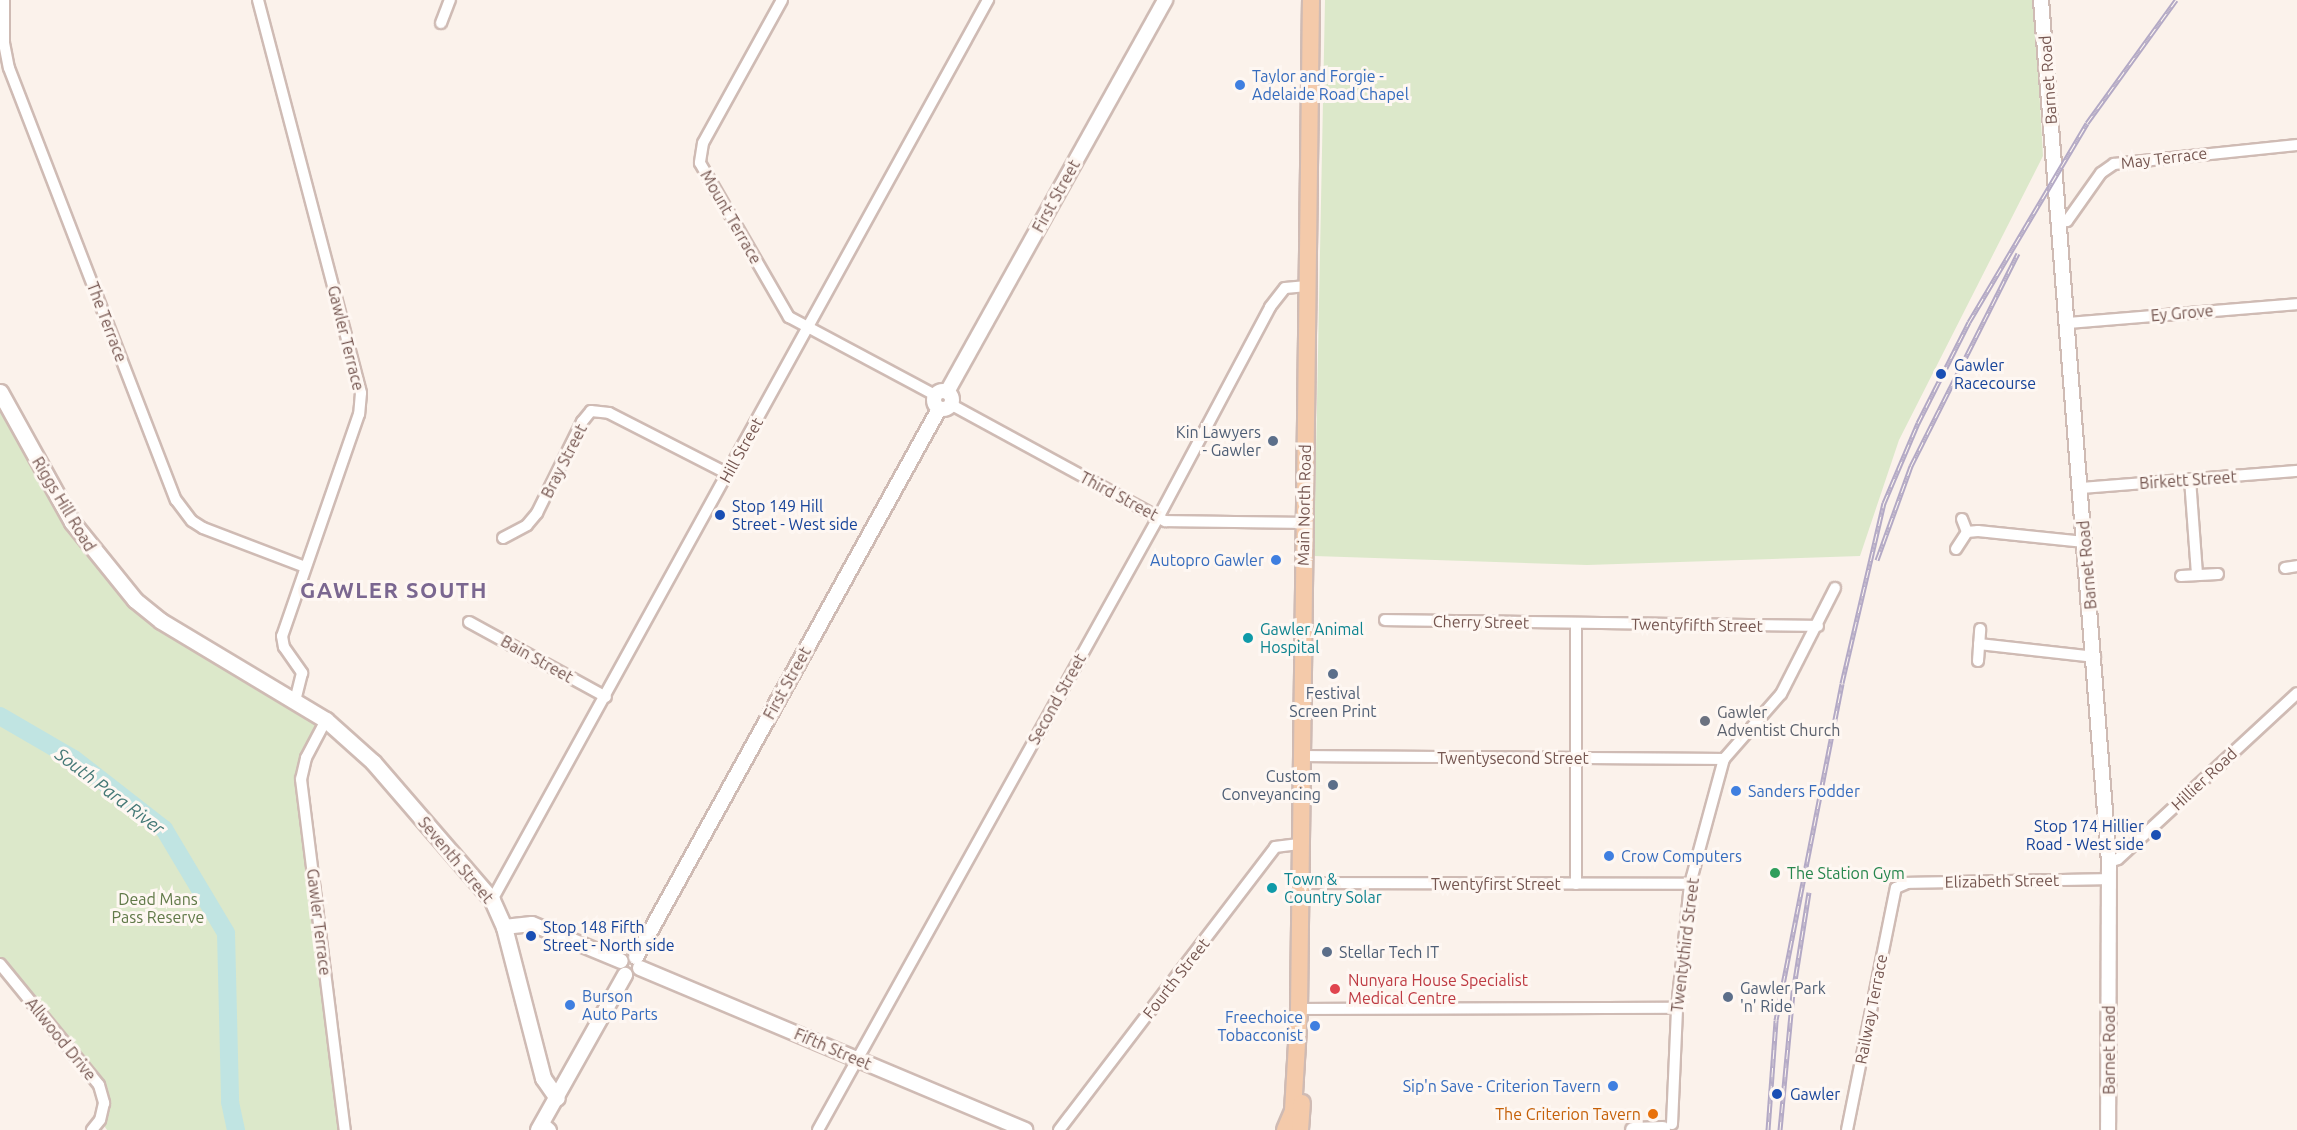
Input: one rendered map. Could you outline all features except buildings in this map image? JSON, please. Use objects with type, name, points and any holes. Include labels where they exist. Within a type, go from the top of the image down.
[{"type":"main road","name":"Main North Road","points":[[1299,1009],[1311,0]]},
{"type":"main road","name":"Riggs Hill Road","points":[[0,392],[72,522],[135,600],[170,627],[295,700]]},
{"type":"main road","name":"Seventh Street","points":[[295,700],[326,720],[373,762],[492,900],[504,927],[543,1078],[557,1098]]},
{"type":"main road","points":[[1285,1130],[1293,1111],[1299,1009]]},
{"type":"main road","points":[[1299,1009],[1300,1130]]},
{"type":"street","name":"The Terrace","points":[[4,0],[4,43],[9,69],[176,500],[192,521],[203,528],[305,567]]},
{"type":"street","points":[[441,23],[450,0]]},
{"type":"street","name":"Mount Terrace","points":[[782,0],[704,143],[699,158],[709,182],[789,317],[808,329]]},
{"type":"street","name":"Hill Street","points":[[492,900],[606,697],[988,0]]},
{"type":"street","name":"First Street","points":[[638,962],[943,400],[1165,0]]},
{"type":"street","name":"Barnet Road","points":[[2041,0],[2079,488],[2095,657],[2109,862],[2108,1130]]},
{"type":"street","name":"Gawler Terrace","points":[[261,1],[362,393],[359,414],[282,636],[284,647],[302,673],[295,700]]},
{"type":"street","name":"May Terrace","points":[[2059,222],[2074,213],[2101,173],[2114,164],[2297,145]]},
{"type":"street","name":"Second Street","points":[[818,1130],[1158,518],[1278,295],[1285,288],[1307,286]]},
{"type":"street","name":"Ey Grove","points":[[2067,322],[2297,304]]},
{"type":"street","name":"Third Street","points":[[808,329],[1158,518],[1186,522],[1304,523]]},
{"type":"street","name":"Bray Street","points":[[503,538],[527,525],[537,513],[582,422],[591,411],[609,413],[728,474]]},
{"type":"street","points":[[2297,471],[2297,481]]},
{"type":"street","name":"Birkett Street","points":[[2079,488],[2297,471]]},
{"type":"street","points":[[2190,479],[2197,575]]},
{"type":"street","points":[[1962,519],[1967,532]]},
{"type":"street","points":[[1967,532],[1992,531],[2084,542]]},
{"type":"street","points":[[1956,549],[1967,532]]},
{"type":"street","points":[[2285,567],[2297,566]]},
{"type":"street","points":[[2181,576],[2218,574]]},
{"type":"street","name":"Twentythird Street","points":[[1669,1128],[1677,1008],[1690,884],[1724,759],[1781,694],[1818,626],[1835,588]]},
{"type":"street","name":"Cherry Street","points":[[1385,620],[1576,623]]},
{"type":"street","name":"Bain Street","points":[[469,622],[606,697]]},
{"type":"street","points":[[1576,623],[1576,884]]},
{"type":"street","name":"Twentyfifth Street","points":[[1576,623],[1818,626]]},
{"type":"street","points":[[1978,661],[1980,629]]},
{"type":"street","points":[[1979,644],[2095,657]]},
{"type":"street","name":"Hillier Road","points":[[2109,862],[2118,859],[2297,693]]},
{"type":"street","name":"Gawler Terrace","points":[[326,720],[301,769],[301,779],[345,1130]]},
{"type":"street","name":"Twentysecond Street","points":[[1302,756],[1724,759]]},
{"type":"street","name":"Fourth Street","points":[[1059,1130],[1275,847],[1301,844]]},
{"type":"street","name":"Elizabeth Street","points":[[1896,888],[1907,883],[2109,879]]},
{"type":"street","name":"Twentyfirst Street","points":[[1301,883],[1690,884]]},
{"type":"street","name":"Railway Terrace","points":[[1847,1130],[1896,888]]},
{"type":"street","points":[[504,927],[532,924],[621,961]]},
{"type":"street","points":[[621,961],[629,955],[638,962],[635,975],[625,975]]},
{"type":"street","points":[[543,1128],[557,1098],[625,975],[621,961]]},
{"type":"street","name":"Fifth Street","points":[[638,962],[1025,1130]]},
{"type":"street","name":"Allwood Drive","points":[[0,964],[92,1074],[104,1103],[100,1120],[92,1130]]},
{"type":"street","points":[[1299,1009],[1677,1008]]},
{"type":"street","points":[[1633,1130],[1669,1128]]},
{"type":"green space","points":[[1325,0],[2034,0],[2043,156],[1899,440],[1860,556],[1587,565],[1314,556]]},
{"type":"green space","name":"Dead Mans Pass Reserve","points":[[0,392],[72,522],[135,600],[326,720],[301,769],[345,1130],[107,1130],[100,1120],[99,1085],[0,964]]},
{"type":"waterway","name":"South Para River","points":[[0,716],[74,759],[164,829],[226,933],[230,1102],[236,1130]]},
{"type":"railway","points":[[1768,1130],[1776,1020],[1842,683],[1884,503],[1918,423],[1969,322],[2087,123],[2176,0]]},
{"type":"railway","points":[[1877,560],[1911,466],[2018,253]]},
{"type":"railway","points":[[1780,1130],[1793,993],[1809,892]]},
{"type":"place","name":"Taylor and Forgie - Adelaide Road Chapel","points":[[1240,85]]},
{"type":"place","name":"Gawler Racecourse","points":[[1941,374]]},
{"type":"place","name":"Kin Lawyers - Gawler","points":[[1273,441]]},
{"type":"place","name":"Stop 149 Hill Street - West side","points":[[720,515]]},
{"type":"place","name":"Autopro Gawler","points":[[1276,560]]},
{"type":"place","name":"Gawler Animal Hospital","points":[[1248,638]]},
{"type":"place","name":"Festival Screen Print","points":[[1333,674]]},
{"type":"place","name":"Gawler Adventist Church","points":[[1705,721]]},
{"type":"place","name":"Custom Conveyancing","points":[[1333,785]]},
{"type":"place","name":"Sanders Fodder","points":[[1736,791]]},
{"type":"place","name":"Stop 174 Hillier Road - West side","points":[[2156,835]]},
{"type":"place","name":"Crow Computers","points":[[1609,856]]},
{"type":"place","name":"The Station Gym","points":[[1775,873]]},
{"type":"place","name":"Town & Country Solar","points":[[1272,888]]},
{"type":"place","name":"Stop 148 Fifth Street - North side","points":[[531,936]]},
{"type":"place","name":"Stellar Tech IT","points":[[1327,952]]},
{"type":"place","name":"Nunyara House Specialist Medical Centre","points":[[1335,989]]},
{"type":"place","name":"Gawler Park 'n' Ride","points":[[1728,997]]},
{"type":"place","name":"Burson Auto Parts","points":[[570,1005]]},
{"type":"place","name":"Freechoice Tobacconist","points":[[1315,1026]]},
{"type":"place","name":"Sip'n Save - Criterion Tavern","points":[[1613,1086]]},
{"type":"place","name":"Gawler","points":[[1777,1094]]},
{"type":"place","name":"The Criterion Tavern","points":[[1653,1114]]},
{"type":"district","name":"GAWLER SOUTH","points":[[394,590]]}]
